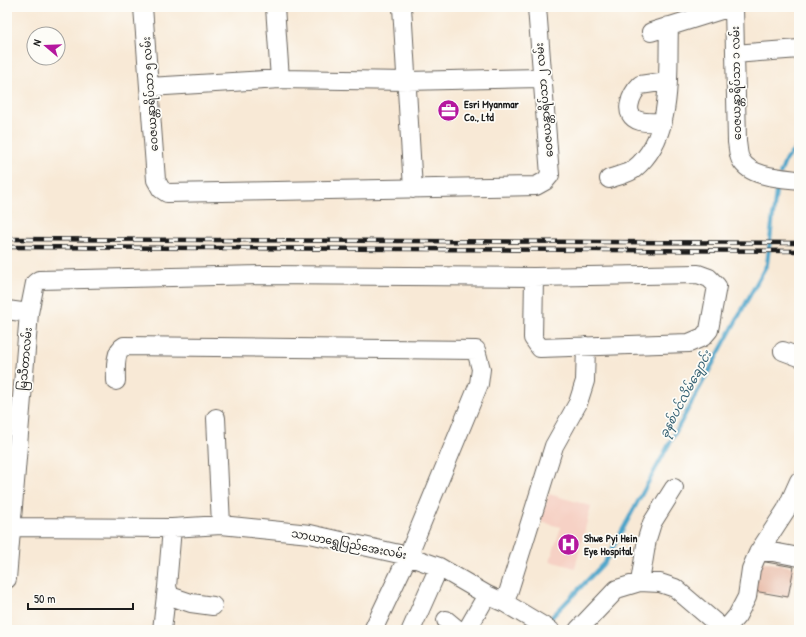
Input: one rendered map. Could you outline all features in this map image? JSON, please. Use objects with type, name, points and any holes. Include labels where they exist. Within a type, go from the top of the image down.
[{"type":"street","name":"ဝေဇယန္တာရိပ်သာ ၅ လမ်း","points":[[143,7],[156,180],[161,189],[167,193],[412,189]]},
{"type":"street","points":[[275,7],[280,79]]},
{"type":"street","points":[[402,7],[412,189]]},
{"type":"street","name":"ဝေဇယန္တာရိပ်သာ ၂ လမ်း","points":[[412,189],[536,186],[545,181],[550,175],[541,78],[538,7]]},
{"type":"street","points":[[651,32],[731,7]]},
{"type":"street","name":"ဝေဇယန္တာရိပ်သာ ၁ လမ်း","points":[[734,7],[737,142],[740,160],[748,169],[768,175],[798,180]]},
{"type":"street","points":[[609,179],[634,170],[653,144],[662,122],[666,108],[669,26]]},
{"type":"street","points":[[735,54],[799,49]]},
{"type":"street","points":[[149,87],[280,79],[407,81],[541,78]]},
{"type":"street","points":[[662,122],[639,121],[632,116],[628,109],[630,99],[640,85],[667,81]]},
{"type":"street","points":[[698,274],[709,278],[717,286],[709,330],[703,337],[689,344],[540,348],[535,344],[533,338],[534,277],[698,274]]},
{"type":"street","name":"မြသီတာလမ်း","points":[[7,579],[29,313],[35,283],[39,280],[263,275],[534,277]]},
{"type":"street","points":[[7,310],[29,313]]},
{"type":"street","points":[[116,382],[117,361],[120,350],[124,346],[476,350],[481,369],[479,384],[408,556],[373,630]]},
{"type":"street","points":[[505,603],[554,446],[578,403],[585,381],[586,346]]},
{"type":"street","points":[[216,418],[221,525]]},
{"type":"street","points":[[578,630],[617,589],[640,582],[660,583],[675,588],[725,630],[738,616],[747,597],[752,569],[758,553],[786,510],[799,481]]},
{"type":"street","points":[[640,582],[647,539],[652,523],[674,488]]},
{"type":"street","name":"သာယာရွှေပြည်အေးလမ်း","points":[[11,527],[172,528],[221,525],[310,534],[408,556],[439,567],[487,595],[505,603],[550,630]]},
{"type":"street","points":[[162,630],[172,528]]},
{"type":"street","points":[[758,553],[768,551],[799,557]]},
{"type":"street","points":[[411,630],[439,567]]},
{"type":"street","points":[[167,587],[170,596],[191,604],[213,606]]},
{"type":"street","points":[[467,630],[487,595]]},
{"type":"shaded area","name":"Shwe Pyi Hein Eye Hospital","points":[[549,494],[591,506],[575,568],[550,561],[561,527],[540,522]]},
{"type":"building","points":[[760,561],[794,567],[788,597],[754,591]]},
{"type":"waterway","name":"ခုနစ်ပင်လိမ်ချောင်း","points":[[780,174],[786,159],[799,145]]},
{"type":"waterway","name":"ခုနစ်ပင်လိမ်ချောင်း","points":[[547,622],[605,562],[767,264],[777,183]]},
{"type":"railway","points":[[7,239],[799,243]]},
{"type":"railway","points":[[7,247],[799,251]]},
{"type":"place","name":"Esri Myanmar Co., Ltd","points":[[448,110]]},
{"type":"place","name":"Shwe Pyi Hein Eye Hospital","points":[[568,544]]}]
